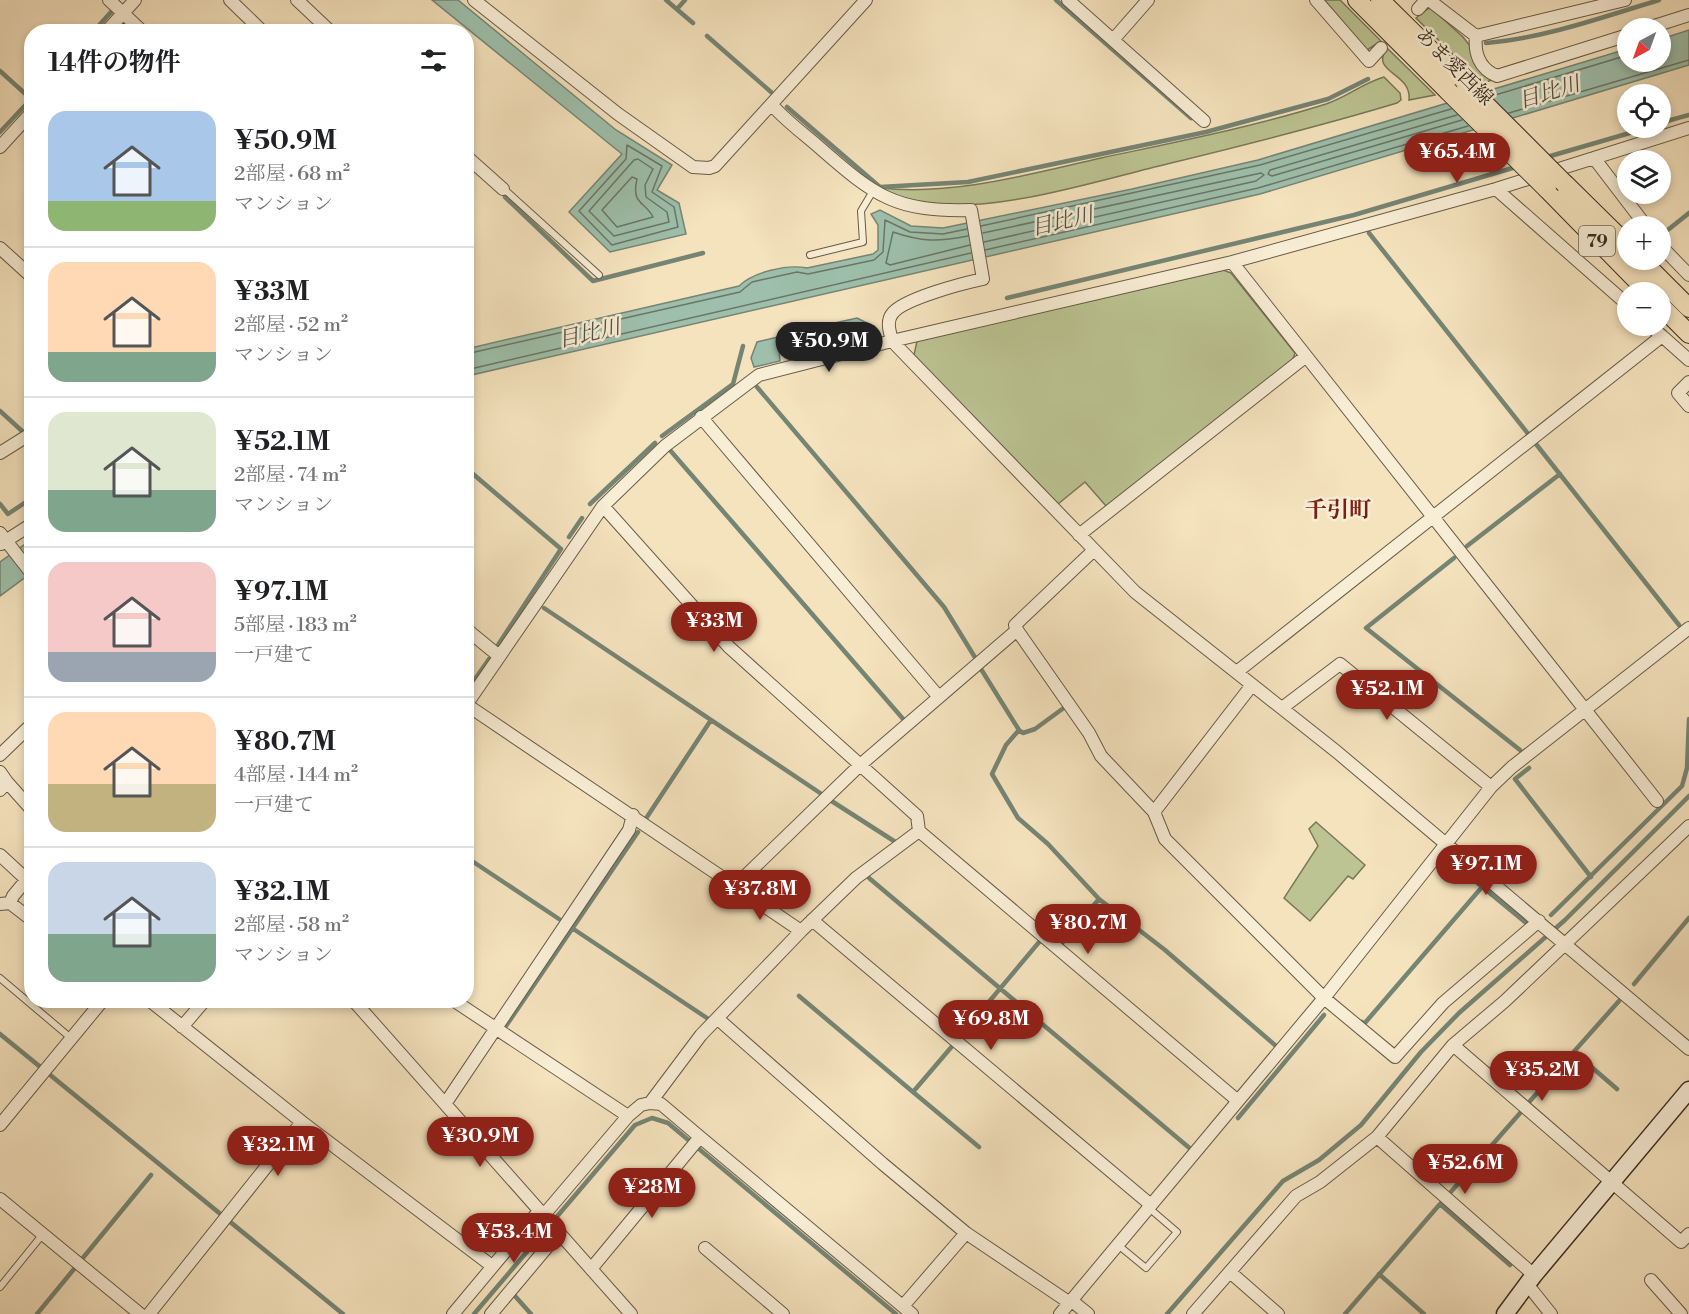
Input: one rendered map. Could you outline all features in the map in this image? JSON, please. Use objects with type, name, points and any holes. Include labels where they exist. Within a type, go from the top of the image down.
[{"type":"main road","name":"あま愛西線","points":[[1357,0],[1638,282]]},
{"type":"main road","name":"あま愛西線","points":[[1380,0],[1617,235]]},
{"type":"main road","name":"79","points":[[1651,270],[1689,308]]},
{"type":"main road","points":[[1671,316],[1689,334]]},
{"type":"street","points":[[109,0],[135,24]]},
{"type":"street","points":[[113,24],[135,0]]},
{"type":"street","points":[[230,0],[255,24]]},
{"type":"street","points":[[297,0],[322,24]]},
{"type":"street","points":[[474,0],[611,109],[693,167],[715,166],[866,0]]},
{"type":"street","points":[[1068,0],[1204,121]]},
{"type":"street","points":[[1113,40],[1148,0]]},
{"type":"street","points":[[1316,0],[1369,61],[1381,48]]},
{"type":"street","points":[[1424,3],[1476,36],[1625,0]]},
{"type":"street","points":[[1671,21],[1689,15]]},
{"type":"street","points":[[1476,36],[1477,57],[1489,72],[1497,76],[1617,38]]},
{"type":"street","points":[[772,105],[873,191],[909,206],[927,209],[971,210],[982,267],[982,279],[950,286],[900,306],[892,314],[888,325],[892,341],[1079,535],[1135,592],[1238,671],[1252,685],[1562,940],[1689,1049]]},
{"type":"street","points":[[0,147],[24,121]]},
{"type":"street","points":[[474,694],[603,506],[665,446],[759,375],[892,341],[1232,262],[1496,189],[1689,128]]},
{"type":"street","points":[[1594,158],[1638,216]]},
{"type":"street","points":[[474,163],[503,189]]},
{"type":"street","points":[[1496,189],[1617,295]]},
{"type":"street","points":[[0,248],[24,270]]},
{"type":"street","points":[[1671,256],[1689,275]]},
{"type":"street","points":[[1232,262],[1658,801]]},
{"type":"street","points":[[1238,671],[1662,336],[1689,360]]},
{"type":"street","points":[[1079,535],[1305,357]]},
{"type":"street","points":[[1689,382],[1678,393],[1689,406]]},
{"type":"street","points":[[702,417],[938,696]]},
{"type":"street","points":[[0,453],[24,438]]},
{"type":"street","points":[[603,506],[729,647],[917,816],[919,831],[1238,1101]]},
{"type":"street","points":[[24,529],[4,540],[24,564]]},
{"type":"street","points":[[1094,550],[1015,625],[1017,630],[1089,733],[1101,756],[1154,812],[1165,839],[1324,998],[1395,1057],[1443,1003],[1542,924]]},
{"type":"street","points":[[1060,1314],[1324,998],[1491,787],[1512,767],[1689,628]]},
{"type":"street","points":[[735,886],[859,766],[1017,630]]},
{"type":"street","points":[[474,636],[499,656]]},
{"type":"street","points":[[1282,708],[1340,664],[1491,787]]},
{"type":"street","points":[[1154,812],[1252,685]]},
{"type":"street","points":[[474,710],[633,815],[638,822],[801,931]]},
{"type":"street","points":[[0,755],[24,732]]},
{"type":"street","points":[[2,781],[24,802]]},
{"type":"street","points":[[445,1104],[629,830],[633,815]]},
{"type":"street","points":[[1193,1314],[1296,1196],[1320,1182],[1377,1137],[1453,1046],[1505,1001],[1562,940],[1689,826]]},
{"type":"street","points":[[650,1103],[701,1035],[801,931],[856,878],[919,831]]},
{"type":"street","points":[[0,855],[24,872]]},
{"type":"street","points":[[24,882],[5,904],[24,915]]},
{"type":"street","points":[[812,920],[1150,1206]]},
{"type":"street","points":[[0,1125],[97,1008]]},
{"type":"street","points":[[159,1008],[302,1122],[492,1266]]},
{"type":"street","points":[[182,1027],[198,1008]]},
{"type":"street","points":[[360,1008],[631,1314]]},
{"type":"street","points":[[464,1008],[628,1116]]},
{"type":"street","points":[[718,1019],[883,1164],[966,1233],[1088,1314]]},
{"type":"street","points":[[1453,1046],[1681,1242],[1689,1234]]},
{"type":"street","points":[[1505,1314],[1530,1280],[1612,1182],[1686,1100]]},
{"type":"street","points":[[453,1314],[492,1266],[542,1215],[628,1116],[641,1106],[650,1103],[661,1104],[696,1142],[908,1310],[966,1233]]},
{"type":"street","points":[[149,1314],[302,1122]]},
{"type":"street","points":[[1377,1137],[1530,1280],[1551,1314]]},
{"type":"street","points":[[591,1269],[696,1142]]},
{"type":"street","points":[[0,1199],[140,1314]]},
{"type":"street","points":[[491,1314],[557,1231]]},
{"type":"street","points":[[705,1248],[783,1314]]},
{"type":"street","points":[[1230,1272],[1278,1314]]},
{"type":"street","points":[[1651,1280],[1681,1314]]},
{"type":"lane","points":[[503,189],[506,189],[599,275]]},
{"type":"lane","points":[[810,255],[862,242],[861,211],[873,191]]},
{"type":"lane","points":[[0,978],[24,998]]},
{"type":"lane","points":[[35,1008],[72,1039]]},
{"type":"lane","points":[[1118,1245],[1146,1268],[1177,1232],[1150,1206]]},
{"type":"lane","points":[[0,1287],[43,1234]]},
{"type":"shaded area","points":[[1324,0],[1340,0],[1381,41],[1367,50]]},
{"type":"shaded area","points":[[1430,7],[1463,37],[1496,79],[1482,83],[1416,18]]},
{"type":"shaded area","points":[[1387,48],[1435,95],[1409,100],[1404,84],[1383,63],[1383,56]]},
{"type":"shaded area","points":[[1384,77],[1400,93],[1401,100],[1397,103],[1283,135],[1080,186],[987,204],[957,205],[923,203],[881,191],[881,188],[936,189],[992,182],[1214,134],[1326,104]]},
{"type":"shaded area","points":[[1223,270],[1231,273],[1295,353],[1293,359],[1107,507],[1085,482],[1058,504],[914,355],[917,341]]},
{"type":"shaded area","points":[[1316,822],[1365,865],[1353,879],[1348,876],[1310,921],[1284,898],[1318,846],[1309,829]]},
{"type":"water","points":[[432,0],[458,0],[616,130],[672,165],[657,190],[679,203],[686,234],[610,252],[569,212],[622,154],[474,34],[474,24],[462,24]]},
{"type":"water","points":[[1689,30],[1689,65],[1671,70],[1671,36]]},
{"type":"water","name":"目比川","points":[[1617,52],[1617,72],[1666,72],[1626,84],[1617,84],[1617,87],[1260,194],[474,374],[474,347],[739,286],[771,270],[790,267],[807,268],[873,254],[878,250],[878,225],[871,214],[880,210],[911,226],[943,228],[1258,160]]},
{"type":"water","points":[[857,318],[869,324],[872,336],[821,353],[820,347],[814,348],[813,344],[818,342],[816,327]]},
{"type":"water","points":[[778,337],[780,361],[754,367],[751,358],[757,342]]},
{"type":"water","points":[[24,545],[24,578],[0,596],[0,562]]},
{"type":"waterway","points":[[666,0],[693,23]]},
{"type":"waterway","points":[[677,9],[685,0]]},
{"type":"waterway","points":[[1056,0],[1191,118]]},
{"type":"waterway","points":[[1486,43],[1552,32],[1659,0]]},
{"type":"waterway","points":[[100,24],[111,12]]},
{"type":"waterway","points":[[707,36],[771,92]]},
{"type":"waterway","points":[[0,71],[24,93]]},
{"type":"waterway","points":[[787,107],[880,187],[968,182],[1206,132],[1328,99],[1368,79]]},
{"type":"waterway","points":[[0,132],[24,106]]},
{"type":"waterway","points":[[1671,120],[1689,115]]},
{"type":"waterway","points":[[1547,157],[1617,137]]},
{"type":"waterway","points":[[1007,298],[1354,215],[1516,167]]},
{"type":"waterway","points":[[505,197],[593,281],[703,253]]},
{"type":"waterway","points":[[1671,227],[1689,213]]},
{"type":"waterway","points":[[1369,233],[1529,435]]},
{"type":"waterway","points":[[662,436],[733,384],[743,346]]},
{"type":"waterway","points":[[757,387],[944,607],[976,659]]},
{"type":"waterway","points":[[0,411],[22,431]]},
{"type":"waterway","points":[[590,504],[655,443]]},
{"type":"waterway","points":[[1536,444],[1679,625]]},
{"type":"waterway","points":[[669,449],[904,720]]},
{"type":"waterway","points":[[1467,546],[1560,474]]},
{"type":"waterway","points":[[474,475],[561,549],[498,645]]},
{"type":"waterway","points":[[0,504],[8,514],[24,503]]},
{"type":"waterway","points":[[569,537],[582,518]]},
{"type":"waterway","points":[[1454,558],[1366,628],[1520,750]]},
{"type":"waterway","points":[[544,608],[823,795]]},
{"type":"waterway","points":[[474,681],[489,659]]},
{"type":"waterway","points":[[981,669],[1019,730],[1006,745],[992,774],[1018,818],[1048,844],[1099,899]]},
{"type":"waterway","points":[[1019,730],[1023,733],[1035,729],[1065,707]]},
{"type":"waterway","points":[[1551,915],[1682,786],[1687,768],[1689,719]]},
{"type":"waterway","points":[[645,820],[711,720]]},
{"type":"waterway","points":[[1529,768],[1515,779],[1591,877]]},
{"type":"waterway","points":[[1167,1314],[1283,1181],[1319,1160],[1361,1125],[1421,1052],[1459,1013],[1565,920],[1689,796]]},
{"type":"waterway","points":[[830,800],[897,843]]},
{"type":"waterway","points":[[506,1026],[638,832]]},
{"type":"waterway","points":[[474,862],[559,919]]},
{"type":"waterway","points":[[1452,862],[1525,922]]},
{"type":"waterway","points":[[869,878],[1193,1151]]},
{"type":"waterway","points":[[1362,1022],[1364,1024],[1482,887]]},
{"type":"waterway","points":[[1062,943],[1099,899],[1165,950],[1276,1046]]},
{"type":"waterway","points":[[1634,984],[1689,918]]},
{"type":"waterway","points":[[572,928],[707,1018]]},
{"type":"waterway","points":[[961,1035],[1040,941],[1043,942]]},
{"type":"waterway","points":[[799,996],[913,1092]]},
{"type":"waterway","points":[[1530,1101],[1619,1001]]},
{"type":"waterway","points":[[1238,1118],[1324,1015]]},
{"type":"waterway","points":[[0,1034],[343,1314]]},
{"type":"waterway","points":[[954,1044],[913,1092],[979,1147]]},
{"type":"waterway","points":[[1574,1052],[1617,1089]]},
{"type":"waterway","points":[[1449,1194],[1521,1112]]},
{"type":"waterway","points":[[474,1314],[635,1125],[652,1118],[668,1123],[896,1314]]},
{"type":"waterway","points":[[82,1259],[151,1175]]},
{"type":"waterway","points":[[1345,1314],[1440,1204],[1510,1265]]},
{"type":"waterway","points":[[37,1314],[74,1269]]},
{"type":"waterway","points":[[1379,1274],[1424,1314]]},
{"type":"waterway","points":[[515,1296],[531,1314]]},
{"type":"district","name":"千引町","points":[[1338,509]]}]
